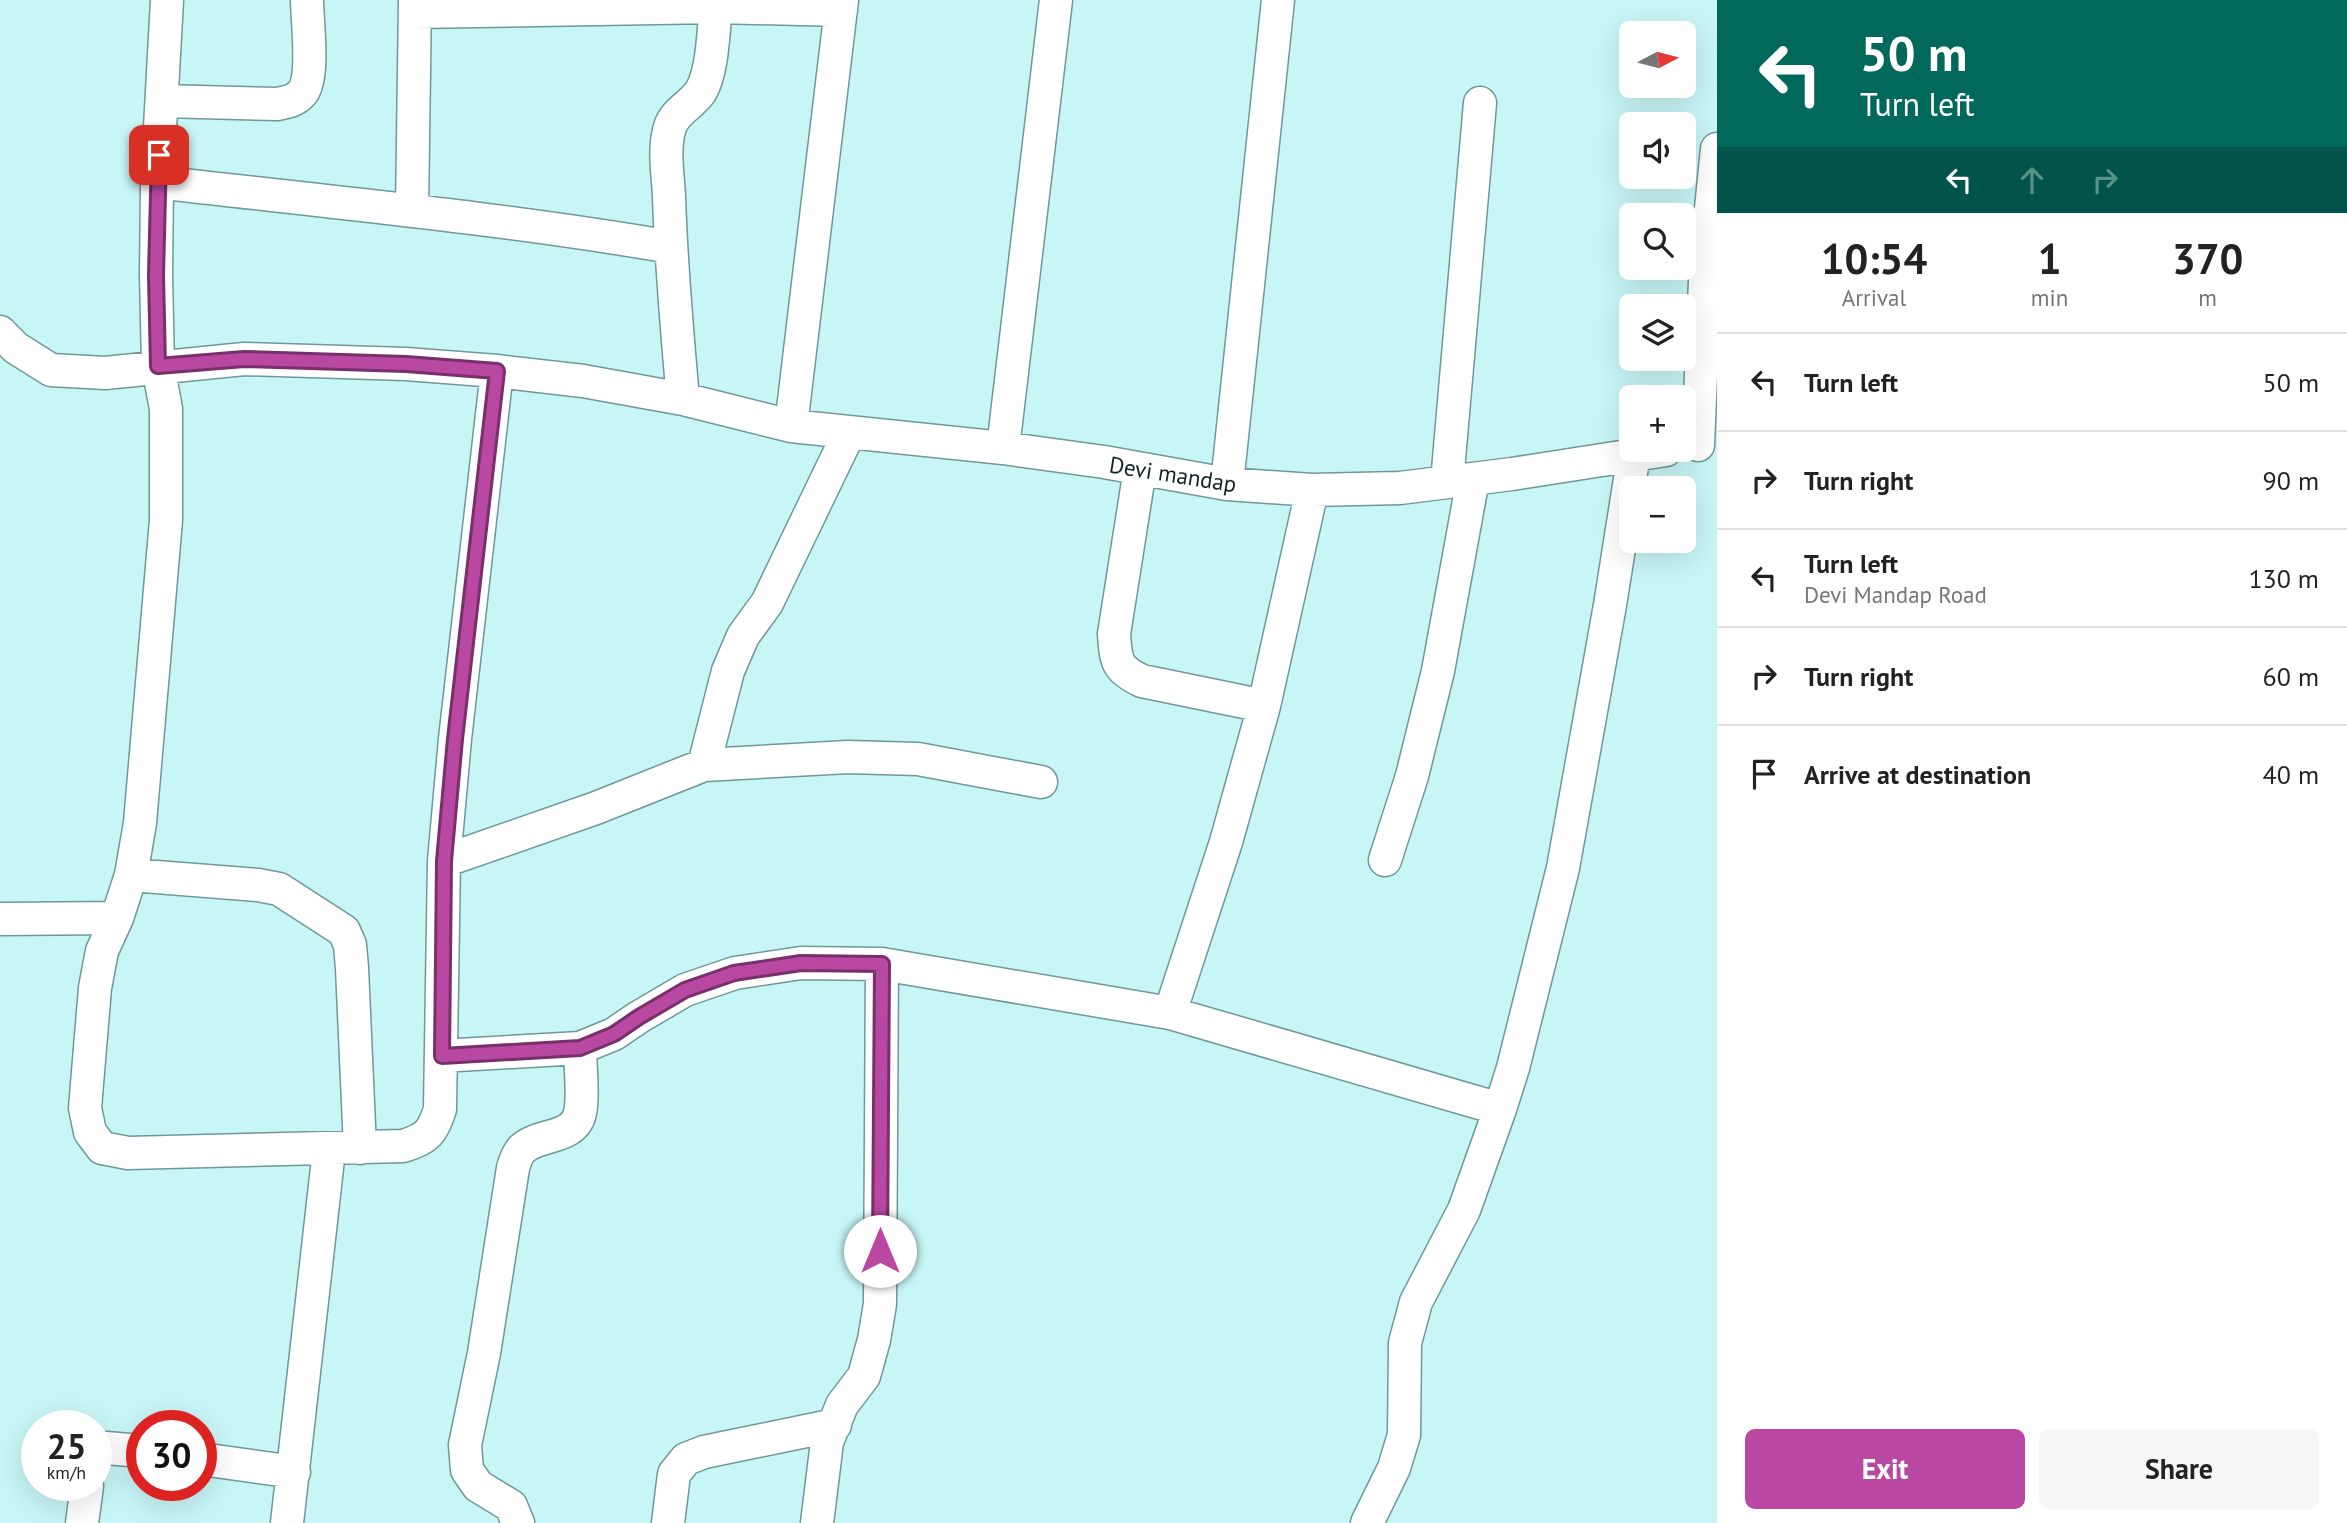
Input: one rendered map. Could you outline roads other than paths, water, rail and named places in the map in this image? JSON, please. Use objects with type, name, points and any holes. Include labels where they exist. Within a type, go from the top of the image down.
[{"type":"street","points":[[167,0],[157,182],[158,366],[166,410],[166,520],[140,823],[131,875],[117,918],[102,951],[95,988],[85,1108],[90,1132],[102,1148],[128,1153],[403,1146],[421,1140],[435,1125],[440,1108],[442,1056],[444,861],[455,739],[497,371]]},
{"type":"street","points":[[162,102],[277,104],[293,100],[304,91],[309,70],[307,0]]},
{"type":"street","points":[[1003,448],[1056,0]]},
{"type":"street","points":[[1227,484],[1278,0]]},
{"type":"street","points":[[412,211],[415,6],[842,5],[791,426]]},
{"type":"street","points":[[683,400],[671,247],[667,145],[670,125],[678,113],[691,104],[706,79],[716,7]]},
{"type":"street","points":[[1385,860],[1412,776],[1438,671],[1460,480],[1479,103]]},
{"type":"street","points":[[1700,445],[1706,258],[1717,149]]},
{"type":"street","points":[[157,182],[591,233],[671,247]]},
{"type":"street","name":"Devi mandap","points":[[5,345],[51,370],[105,373],[244,359],[406,364],[497,371],[583,381],[683,400],[791,426],[1003,448],[1227,484],[1311,490],[1400,488],[1619,456]]},
{"type":"street","points":[[704,765],[729,671],[743,636],[767,603],[849,433]]},
{"type":"street","points":[[1367,1523],[1394,1468],[1404,1435],[1405,1343],[1416,1301],[1464,1210],[1500,1109],[1513,1068],[1563,869],[1633,462]]},
{"type":"street","points":[[1140,469],[1114,634],[1115,657],[1126,674],[1142,681],[1264,706]]},
{"type":"street","points":[[1170,1013],[1226,842],[1264,706],[1311,490]]},
{"type":"street","points":[[444,861],[596,808],[704,765],[848,757],[918,759],[1041,782]]},
{"type":"street","points":[[131,875],[258,885],[279,890],[344,931],[350,945],[352,968],[345,1149],[287,1523]]},
{"type":"street","points":[[0,919],[117,918]]},
{"type":"street","points":[[442,1056],[580,1048],[614,1034],[685,990],[734,973],[801,963],[882,964],[1170,1013],[1500,1109]]},
{"type":"street","points":[[817,1523],[827,1442],[842,1405],[864,1376],[880,1304],[882,964]]},
{"type":"street","points":[[518,1523],[511,1506],[478,1486],[467,1470],[465,1445],[484,1353],[513,1168],[520,1150],[534,1141],[566,1132],[575,1125],[580,1114],[580,1048]]},
{"type":"street","points":[[668,1523],[674,1474],[687,1459],[704,1452],[835,1425]]},
{"type":"street","points":[[217,1461],[294,1472]]},
{"type":"street","points":[[82,1523],[85,1501]]}]
